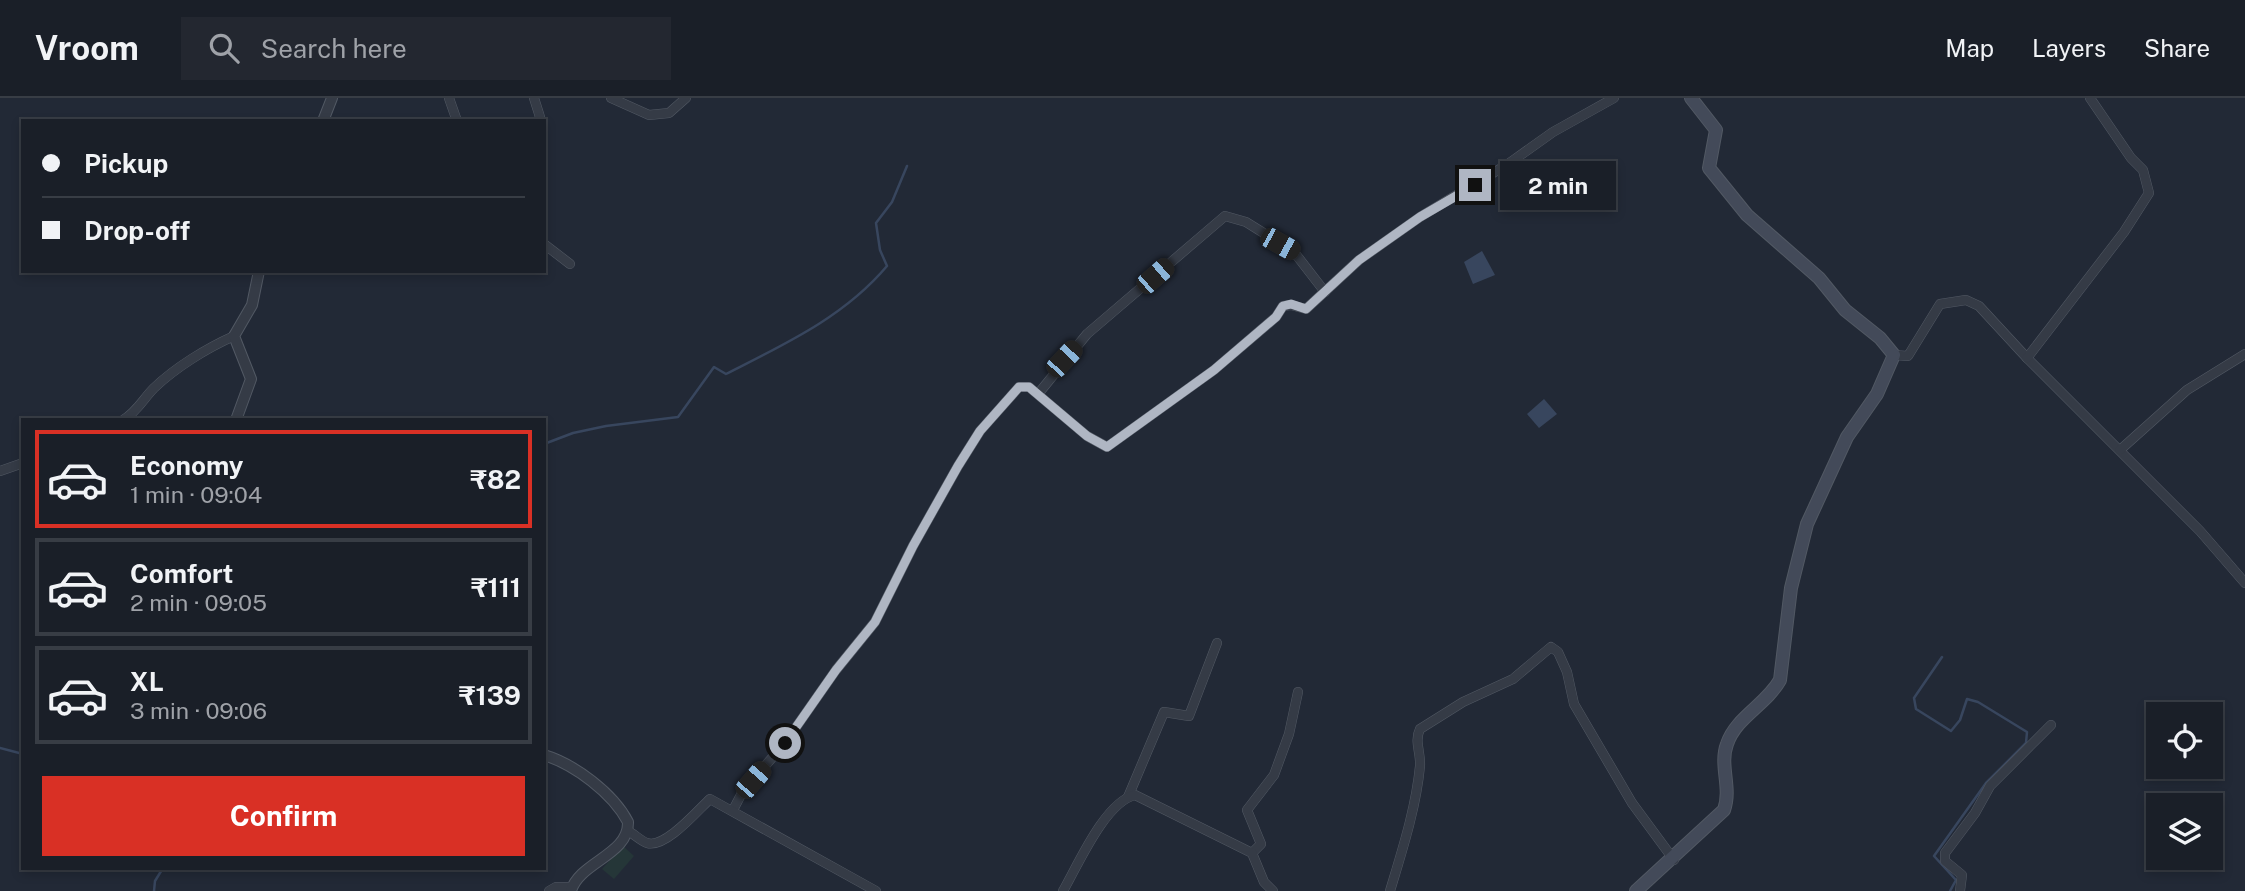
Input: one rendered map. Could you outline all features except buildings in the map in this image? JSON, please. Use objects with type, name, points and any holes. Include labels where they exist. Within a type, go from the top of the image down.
[{"type":"main road","points":[[1636,891],[1674,860],[1724,810],[1729,794],[1726,746],[1734,729],[1774,690],[1780,680],[1791,587],[1807,524],[1847,437],[1877,394],[1894,355],[1881,338],[1845,310],[1819,278],[1747,215],[1709,168],[1716,130],[1691,98]]},
{"type":"street","points":[[324,119],[332,98]]},
{"type":"street","points":[[449,98],[456,119]]},
{"type":"street","points":[[534,98],[539,119]]},
{"type":"street","points":[[611,98],[649,115],[669,113],[686,98]]},
{"type":"street","points":[[733,810],[743,791],[785,743],[836,670],[875,622],[913,546],[980,431],[1019,387],[1029,387],[1087,436],[1107,447],[1214,370],[1276,317],[1283,306],[1291,304],[1306,309],[1359,260],[1420,217],[1508,164],[1553,132],[1614,98]]},
{"type":"street","points":[[2027,358],[2124,232],[2149,193],[2143,170],[2131,158],[2090,98]]},
{"type":"street","points":[[1038,394],[1087,334],[1225,216],[1247,222],[1294,252],[1325,292]]},
{"type":"street","points":[[546,246],[570,264]]},
{"type":"street","points":[[126,418],[141,406],[153,389],[202,351],[234,336],[253,305],[260,273]]},
{"type":"street","points":[[1894,355],[1908,356],[1940,304],[1955,300],[1979,306],[2027,358],[2200,531],[2245,583]]},
{"type":"street","points":[[234,336],[251,379],[237,418]]},
{"type":"street","points":[[2120,450],[2187,390],[2245,354]]},
{"type":"street","points":[[0,471],[21,464]]},
{"type":"street","points":[[1063,891],[1097,831],[1128,797],[1164,712],[1189,716],[1217,643]]},
{"type":"street","points":[[1390,891],[1418,786],[1420,760],[1416,742],[1420,729],[1463,702],[1513,679],[1551,647],[1558,652],[1567,672],[1574,704],[1632,803],[1674,860]]},
{"type":"street","points":[[1252,853],[1261,844],[1247,810],[1274,775],[1289,734],[1298,692]]},
{"type":"street","points":[[1960,891],[1962,875],[1945,861],[1945,853],[1975,813],[1990,786],[2051,725]]},
{"type":"street","points":[[546,756],[558,759],[612,801],[625,816],[628,831],[624,839],[579,876],[571,889],[556,887],[549,891]]},
{"type":"street","points":[[1128,797],[1135,795],[1148,800],[1252,853],[1264,882],[1273,891]]},
{"type":"street","points":[[628,831],[647,843],[655,844],[667,838],[710,799],[876,891]]},
{"type":"shaded area","points":[[623,846],[634,856],[614,879],[602,869]]},
{"type":"water","points":[[1482,251],[1495,275],[1473,284],[1464,262]]},
{"type":"water","points":[[1544,399],[1557,414],[1539,428],[1527,414]]},
{"type":"waterway","points":[[546,443],[573,433],[606,426],[678,417],[714,367],[726,374],[833,315],[887,266],[880,250],[876,223],[892,202],[907,166]]},
{"type":"waterway","points":[[1942,657],[1914,698],[1916,709],[1951,731],[1960,720],[1967,699],[1978,702],[2027,732],[2026,743],[1986,783],[1934,856],[1956,880],[1950,891]]},
{"type":"waterway","points":[[0,748],[21,753]]},
{"type":"waterway","points":[[154,891],[155,881],[162,870]]},
{"type":"route","points":[[785,743],[836,670],[875,622],[886,605],[893,584],[913,546],[958,466],[980,431],[1019,387],[1029,387],[1097,444],[1107,447],[1118,442],[1214,370],[1276,317],[1283,306],[1291,304],[1306,309],[1359,260],[1420,217],[1475,185]]}]
